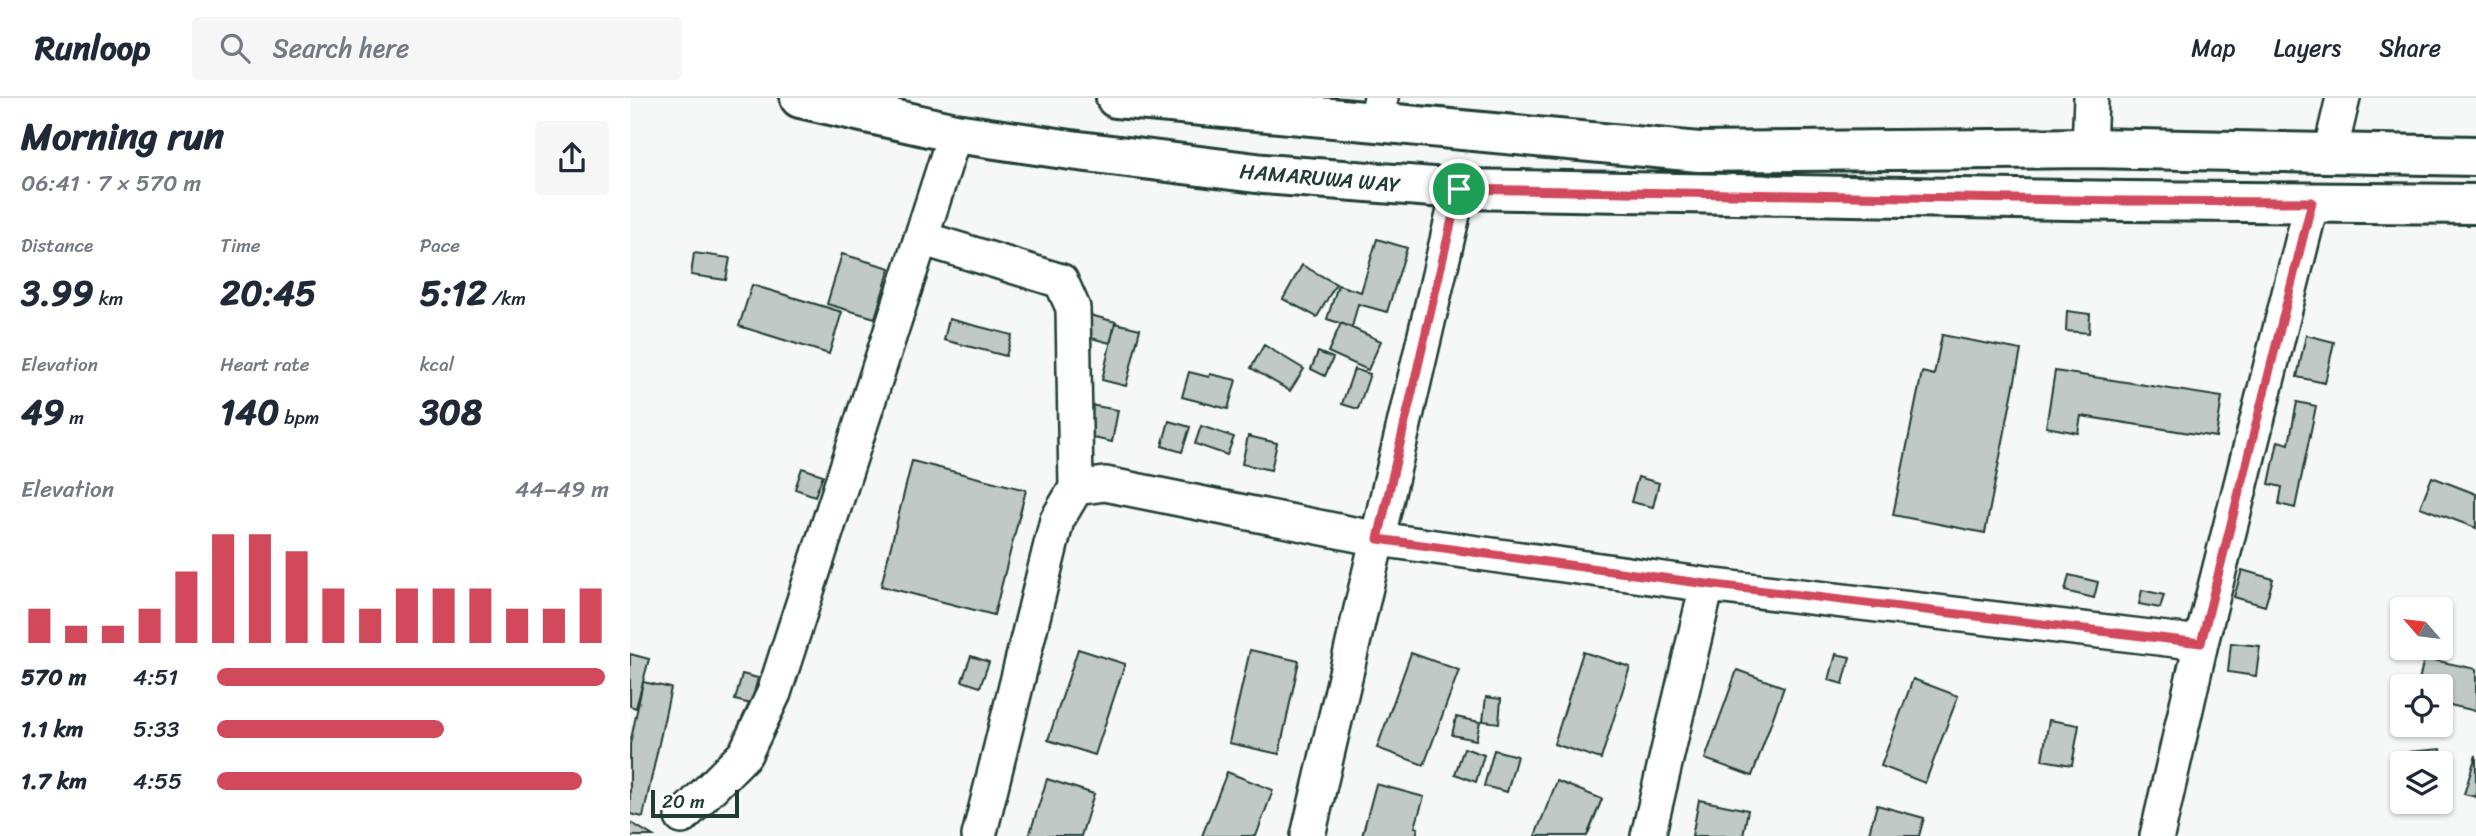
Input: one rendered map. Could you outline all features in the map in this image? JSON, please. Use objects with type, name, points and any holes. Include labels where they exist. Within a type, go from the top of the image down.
[{"type":"main road","name":"HAMARUWA WAY","points":[[800,98],[955,133],[1070,150],[1264,174],[1459,189],[2086,201],[2476,204]]},
{"type":"main road","points":[[1116,98],[1378,111],[1699,152],[2090,148],[2476,156]]},
{"type":"street","points":[[2090,148],[2091,98]]},
{"type":"street","points":[[2330,153],[2343,98]]},
{"type":"street","points":[[682,817],[745,754],[774,693],[955,133]]},
{"type":"street","points":[[1308,836],[1459,189]]},
{"type":"street","points":[[2157,836],[2201,643],[2312,202]]},
{"type":"street","points":[[920,238],[1061,281],[1073,309],[1076,488],[1057,520],[979,836]]},
{"type":"street","points":[[1076,488],[1105,484],[1378,539],[1707,584],[2201,643]]},
{"type":"street","points":[[1648,836],[1707,584]]},
{"type":"building","points":[[1377,239],[1407,248],[1387,312],[1358,304],[1352,327],[1327,319],[1338,285],[1361,292]]},
{"type":"building","points":[[694,253],[730,258],[726,280],[691,275]]},
{"type":"building","points":[[842,254],[890,268],[875,318],[827,304]]},
{"type":"building","points":[[1302,265],[1336,284],[1317,317],[1283,299]]},
{"type":"building","points":[[752,285],[842,312],[829,354],[739,326]]},
{"type":"building","points":[[2067,311],[2090,314],[2089,333],[2066,331]]},
{"type":"building","points":[[1090,315],[1116,322],[1110,343],[1084,336]]},
{"type":"building","points":[[949,319],[1012,335],[1006,356],[944,340]]},
{"type":"building","points":[[1115,323],[1140,329],[1126,386],[1102,380]]},
{"type":"building","points":[[1341,323],[1381,341],[1368,370],[1328,352]]},
{"type":"building","points":[[1942,335],[2021,350],[1985,533],[1893,515],[1922,372],[1934,375]]},
{"type":"building","points":[[2306,335],[2334,342],[2325,383],[2297,377]]},
{"type":"building","points":[[1264,345],[1304,369],[1290,391],[1251,368]]},
{"type":"building","points":[[1318,352],[1333,358],[1325,376],[1311,369]]},
{"type":"building","points":[[1354,369],[1370,374],[1358,409],[1342,404]]},
{"type":"building","points":[[2055,371],[2222,397],[2216,437],[2081,416],[2078,433],[2046,427]]},
{"type":"building","points":[[1189,372],[1236,380],[1228,409],[1182,397]]},
{"type":"building","points":[[2297,402],[2316,406],[2295,508],[2279,504],[2282,487],[2269,484],[2278,441],[2289,444]]},
{"type":"building","points":[[1090,405],[1118,410],[1112,442],[1084,436]]},
{"type":"building","points":[[1169,421],[1190,427],[1182,452],[1162,446]]},
{"type":"building","points":[[1201,426],[1234,437],[1227,455],[1195,444]]},
{"type":"building","points":[[1248,436],[1277,443],[1271,470],[1242,464]]},
{"type":"building","points":[[912,461],[1026,490],[994,615],[881,586]]},
{"type":"building","points":[[802,468],[823,475],[815,496],[795,489]]},
{"type":"building","points":[[1638,477],[1659,483],[1653,507],[1631,502]]},
{"type":"building","points":[[2432,477],[2476,494],[2476,528],[2420,507]]},
{"type":"building","points":[[2242,570],[2273,579],[2265,606],[2234,597]]},
{"type":"building","points":[[2069,575],[2098,582],[2094,598],[2065,591]]},
{"type":"building","points":[[2142,590],[2164,595],[2160,608],[2139,604]]},
{"type":"building","points":[[2231,643],[2260,646],[2256,676],[2228,672]]},
{"type":"building","points":[[1078,649],[1125,664],[1095,755],[1048,740]]},
{"type":"building","points":[[1250,650],[1299,661],[1279,754],[1229,743]]},
{"type":"building","points":[[1583,652],[1630,667],[1601,759],[1554,744]]},
{"type":"building","points":[[1411,653],[1459,670],[1424,765],[1377,748]]},
{"type":"building","points":[[630,654],[649,659],[636,708],[630,706]]},
{"type":"building","points":[[1836,654],[1850,657],[1843,684],[1829,680]]},
{"type":"building","points":[[971,656],[989,662],[980,687],[962,681]]},
{"type":"building","points":[[2424,660],[2476,669],[2476,711],[2453,706],[2453,674],[2421,674]]},
{"type":"building","points":[[1737,670],[1784,687],[1752,776],[1705,759]]},
{"type":"building","points":[[742,674],[758,678],[751,704],[735,700]]},
{"type":"building","points":[[1913,679],[1958,696],[1925,783],[1881,766]]},
{"type":"building","points":[[643,682],[671,688],[643,817],[630,814],[630,744]]},
{"type":"building","points":[[1486,697],[1501,699],[1499,723],[1483,721]]},
{"type":"building","points":[[1456,717],[1480,722],[1476,740],[1452,735]]},
{"type":"building","points":[[2049,720],[2079,725],[2072,765],[2042,760]]},
{"type":"building","points":[[1464,748],[1484,755],[1476,782],[1455,774]]},
{"type":"building","points":[[1494,750],[1517,756],[1507,792],[1484,786]]},
{"type":"building","points":[[2476,755],[2476,797],[2464,794]]},
{"type":"building","points":[[1227,772],[1273,790],[1256,836],[1202,836]]},
{"type":"building","points":[[1047,779],[1094,794],[1081,836],[1029,836]]},
{"type":"building","points":[[1557,781],[1602,799],[1587,836],[1535,836]]},
{"type":"building","points":[[1376,784],[1424,797],[1415,827],[1418,828],[1416,836],[1362,836]]},
{"type":"building","points":[[1699,800],[1748,810],[1743,836],[1692,836]]},
{"type":"building","points":[[1877,805],[1924,818],[1919,836],[1868,836]]},
{"type":"building","points":[[630,822],[653,836],[630,836]]},
{"type":"route","points":[[1459,189],[2312,202],[2201,643],[1707,584],[1378,539],[1459,189]]}]
